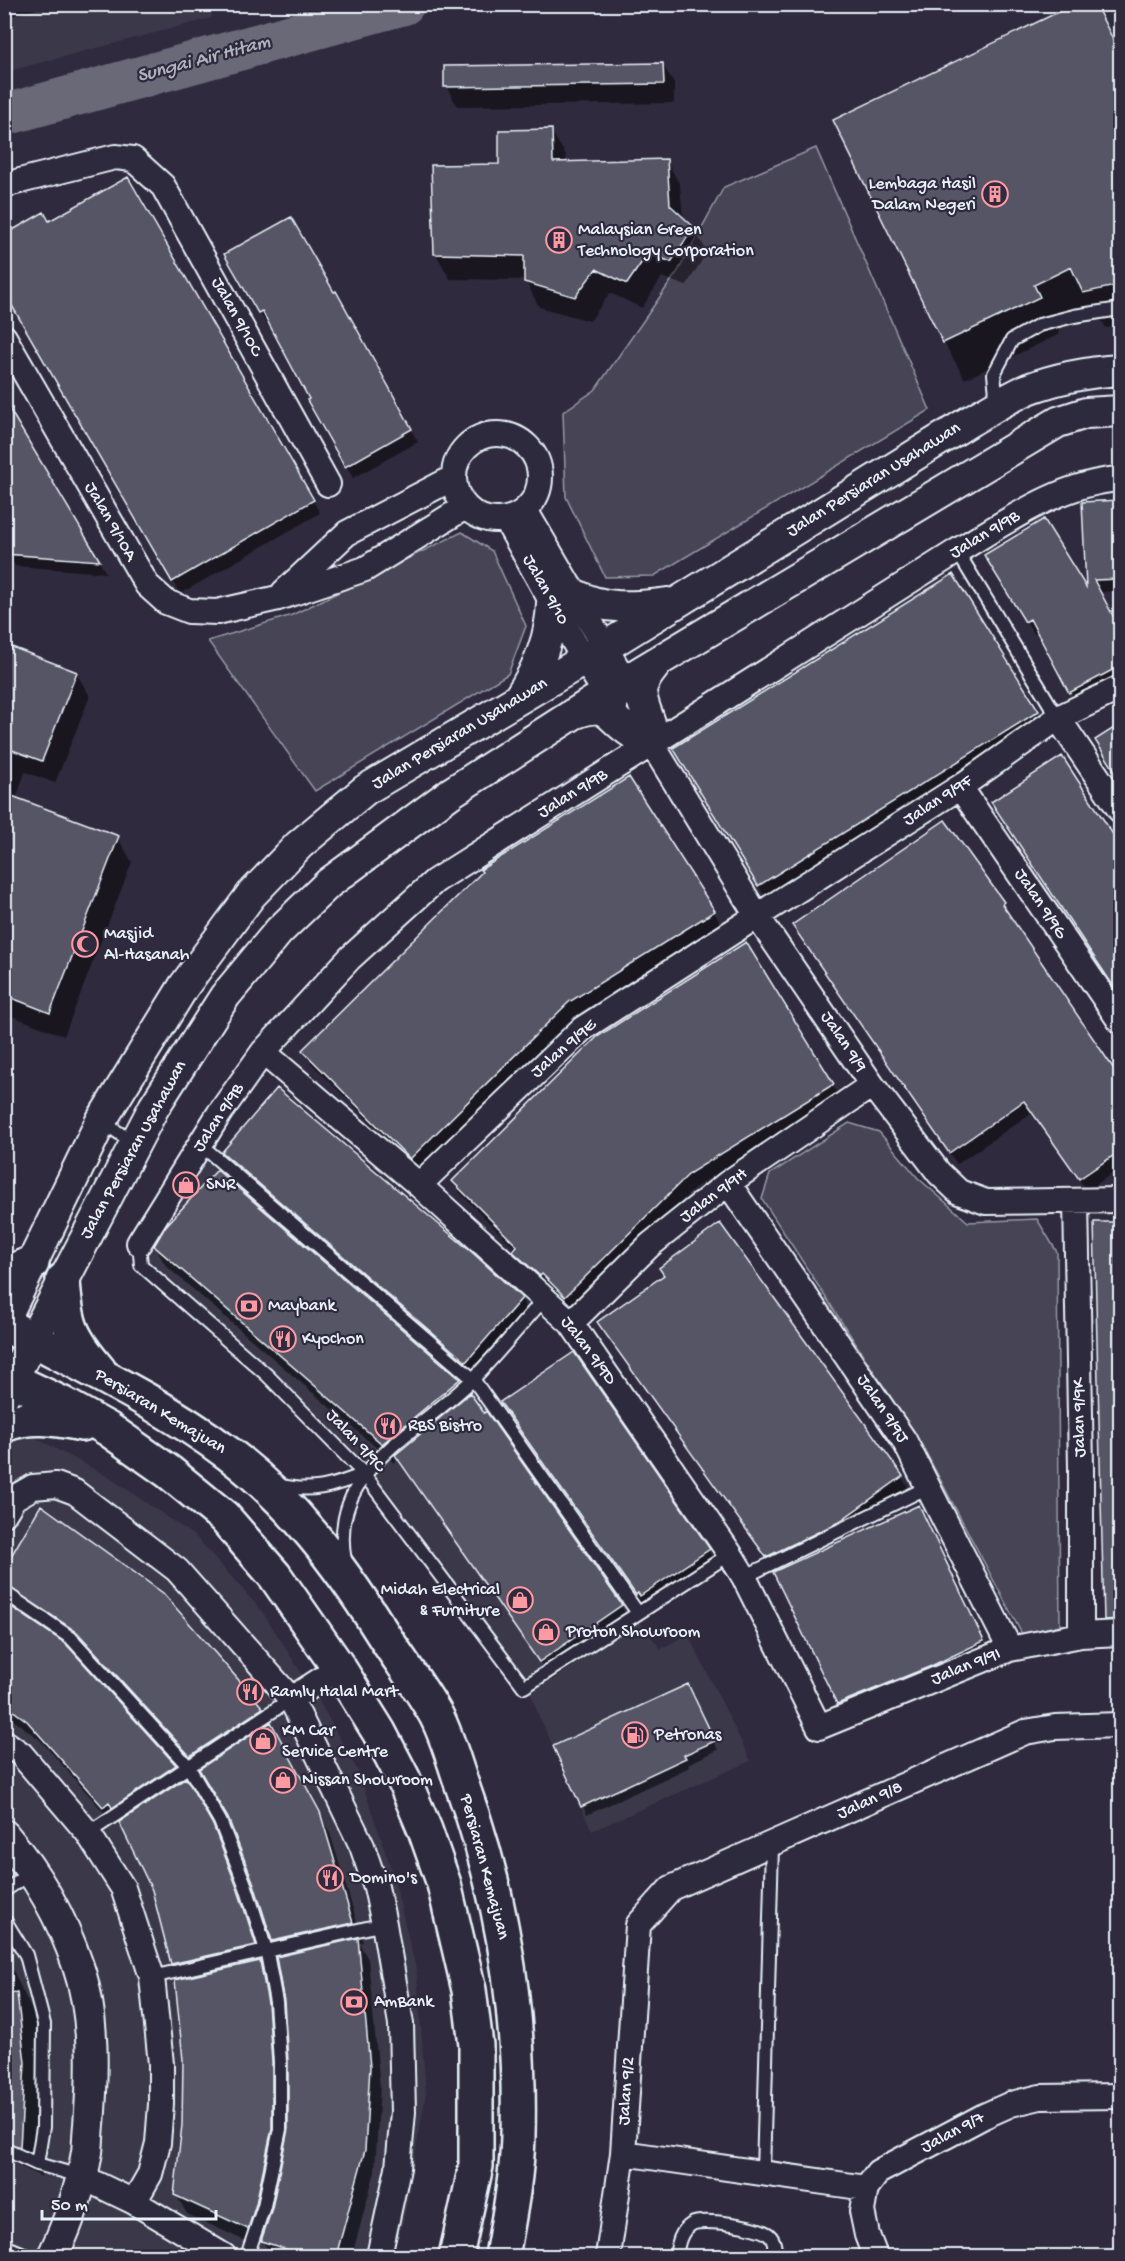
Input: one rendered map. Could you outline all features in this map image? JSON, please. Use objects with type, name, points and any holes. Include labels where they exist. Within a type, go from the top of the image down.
[{"type":"main road","points":[[63,1280],[67,1322],[87,1356],[105,1377]]},
{"type":"main road","name":"Persiaran Kemajuan","points":[[14,1328],[186,1424],[230,1455],[261,1481],[308,1528],[349,1580],[437,1716],[474,1817],[500,1920],[511,1979],[516,2037],[518,2139],[510,2216],[502,2256]]},
{"type":"main road","points":[[7,1383],[63,1404],[108,1429],[169,1472],[225,1517],[275,1576],[339,1668],[379,1732],[404,1780],[444,1884],[470,1990],[476,2045],[476,2166],[456,2256]]},
{"type":"main road","points":[[4,1425],[18,1420],[36,1418],[108,1429]]},
{"type":"street","name":"Jalan 9/10C","points":[[4,185],[115,157],[133,159],[163,186],[328,484]]},
{"type":"street","name":"Jalan 9/10A","points":[[4,337],[147,585],[166,602],[189,611],[217,612],[278,598],[365,569],[465,507]]},
{"type":"street","name":"Jalan Persiaran Usahawan","points":[[14,1328],[18,1269],[101,1121],[184,986],[251,895],[299,845],[365,790],[594,654],[970,420],[1026,390],[1044,384],[1098,372],[1120,370]]},
{"type":"street","name":"Jalan Persiaran Usahawan","points":[[14,1328],[63,1280],[154,1107],[225,996],[279,931],[329,883],[452,792],[662,658],[1058,422],[1086,413],[1120,411]]},
{"type":"street","points":[[488,434],[504,434],[517,438],[527,446],[537,459],[540,477],[537,495],[515,515],[482,518],[465,507],[456,494],[453,478],[456,460],[465,447],[476,438],[488,434]]},
{"type":"street","points":[[278,598],[347,533],[453,478]]},
{"type":"street","name":"Jalan 9/9B","points":[[139,1243],[219,1114],[262,1052],[350,958],[435,881],[615,767],[645,733],[683,725],[957,551],[1039,502],[1098,481],[1120,479]]},
{"type":"street","name":"Jalan 9/10","points":[[515,515],[615,687]]},
{"type":"street","points":[[518,699],[527,686],[544,649],[552,618],[562,598],[583,599],[615,607],[632,608],[678,602]]},
{"type":"street","points":[[645,733],[640,698],[641,687],[662,658]]},
{"type":"street","name":"Jalan 9/9","points":[[615,687],[757,916],[872,1085],[939,1173],[959,1192],[986,1202],[1120,1200]]},
{"type":"street","name":"Jalan 9/9F","points":[[757,916],[960,787],[1058,718],[1120,688]]},
{"type":"street","points":[[573,714],[591,707],[598,708],[645,733]]},
{"type":"street","points":[[1058,718],[1120,810]]},
{"type":"street","name":"Jalan 9/9G","points":[[960,787],[1120,1021]]},
{"type":"street","name":"Jalan 9/9E","points":[[419,1185],[582,1029],[757,916]]},
{"type":"street","name":"Jalan 9/9D","points":[[262,1052],[419,1185],[571,1323],[730,1554],[744,1577],[819,1727]]},
{"type":"street","name":"Jalan 9/9H","points":[[571,1323],[650,1245],[728,1183],[872,1085]]},
{"type":"street","name":"Jalan 9/9J","points":[[728,1183],[904,1440],[1010,1649]]},
{"type":"street","name":"Jalan 9/9K","points":[[1076,1201],[1081,1467],[1081,1635]]},
{"type":"street","points":[[7,1383],[14,1328]]},
{"type":"street","points":[[4,1514],[14,1498],[33,1487],[56,1485],[75,1492],[177,1570],[291,1699],[362,1846],[376,1887],[401,2024],[403,2112],[398,2168],[379,2256]]},
{"type":"street","name":"Jalan 9/9I","points":[[819,1727],[1010,1649],[1081,1635],[1120,1633]]},
{"type":"street","points":[[291,1699],[339,1668]]},
{"type":"street","name":"Jalan 9/8","points":[[638,1924],[671,1888],[1025,1732],[1055,1726],[1120,1725]]},
{"type":"street","points":[[4,1742],[21,1754],[88,1833],[123,1888],[152,1977],[161,2064],[158,2143],[150,2174],[134,2202]]},
{"type":"street","points":[[4,1835],[32,1872],[52,1905],[79,1967],[88,2012],[91,2061],[87,2152],[69,2217],[53,2256]]},
{"type":"street","name":"Jalan 9/2","points":[[608,2256],[623,2153],[638,1924]]},
{"type":"street","name":"Jalan 9/7","points":[[866,2188],[878,2172],[1011,2104],[1040,2097],[1120,2096]]},
{"type":"street","points":[[623,2153],[866,2188],[862,2211],[873,2256]]},
{"type":"street","points":[[80,2176],[134,2202],[224,2256]]},
{"type":"street","points":[[4,2249],[21,2256]]},
{"type":"lane","points":[[997,406],[994,374],[1012,340],[1039,326],[1074,316],[1120,309]]},
{"type":"lane","points":[[957,551],[1058,718]]},
{"type":"lane","points":[[101,1121],[134,1143]]},
{"type":"lane","points":[[201,1145],[473,1379],[638,1613],[730,1554]]},
{"type":"lane","name":"Jalan 9/9C","points":[[139,1243],[141,1265],[267,1375],[364,1474],[524,1687],[638,1613]]},
{"type":"lane","points":[[349,1580],[343,1552],[343,1521],[348,1505],[364,1474],[394,1445],[473,1379],[544,1299]]},
{"type":"lane","points":[[261,1481],[293,1488],[324,1488],[364,1474]]},
{"type":"lane","points":[[744,1577],[928,1487]]},
{"type":"lane","points":[[4,1592],[71,1638],[189,1766],[220,1821],[246,1887],[267,1953],[276,2002],[280,2062],[280,2129],[264,2206],[247,2256]]},
{"type":"lane","points":[[88,1833],[291,1699]]},
{"type":"lane","points":[[763,2173],[772,1845]]},
{"type":"lane","points":[[4,1891],[32,1872]]},
{"type":"lane","points":[[4,1919],[26,1955],[44,2024],[43,2127],[37,2164]]},
{"type":"lane","points":[[152,1977],[267,1953],[384,1924]]},
{"type":"lane","points":[[4,2149],[37,2164],[80,2176]]},
{"type":"lane","points":[[676,2256],[679,2240],[685,2229],[694,2223],[704,2221],[760,2229],[770,2235],[775,2245],[775,2256]]},
{"type":"shaded area","points":[[5,4],[211,5],[212,18],[5,72]]},
{"type":"shaded area","points":[[816,148],[930,410],[654,576],[605,577],[566,497],[563,412],[595,390],[678,271],[724,187]]},
{"type":"shaded area","points":[[462,532],[492,551],[526,626],[508,674],[315,791],[208,641],[292,615]]},
{"type":"shaded area","points":[[849,1123],[879,1132],[918,1178],[968,1222],[1037,1219],[1057,1252],[1060,1625],[1022,1634],[924,1449],[762,1199],[770,1174]]},
{"type":"shaded area","points":[[204,1155],[473,1387],[631,1611],[661,1649],[688,1634],[751,1761],[592,1831],[538,1714],[525,1679],[352,1450],[146,1259]]},
{"type":"shaded area","points":[[4,1421],[109,1477],[196,1537],[262,1611],[318,1699],[359,1773],[393,1874],[417,1973],[426,2094],[405,2214],[393,2256],[5,2256]]},
{"type":"building","name":"Lembaga Hasil Dalam Negeri","points":[[1075,4],[1095,4],[1120,53],[1120,285],[1083,293],[1071,267],[1034,285],[1040,297],[943,343],[833,120]]},
{"type":"building","points":[[663,63],[664,84],[444,87],[444,66]]},
{"type":"building","name":"Malaysian Green Technology Corporation","points":[[552,129],[553,162],[667,159],[670,205],[694,227],[671,262],[648,253],[627,284],[596,269],[575,297],[524,282],[524,256],[434,254],[431,165],[499,164],[499,130]]},
{"type":"building","points":[[128,177],[314,500],[172,582],[4,292],[4,235],[44,212],[49,221]]},
{"type":"building","points":[[291,217],[334,292],[336,291],[412,429],[345,467],[307,400],[309,399],[262,311],[258,313],[224,254]]},
{"type":"building","points":[[4,400],[100,561],[4,554]]},
{"type":"building","points":[[1120,500],[1120,579],[1094,580],[1120,629],[1120,666],[1069,693],[1030,619],[1025,622],[984,555],[1044,519],[1086,587],[1082,502]]},
{"type":"building","points":[[953,574],[1039,711],[758,886],[673,748]]},
{"type":"building","points":[[4,644],[77,672],[42,761],[4,747]]},
{"type":"building","points":[[1120,724],[1120,779],[1095,740]]},
{"type":"building","points":[[1062,756],[1120,845],[1120,996],[991,802]]},
{"type":"building","points":[[629,777],[715,911],[569,1002],[410,1159],[302,1050],[482,872],[480,870]]},
{"type":"building","points":[[4,793],[119,836],[50,1013],[4,995]]},
{"type":"building","points":[[945,820],[1004,902],[1002,904],[1120,1078],[1120,1151],[1079,1179],[1024,1101],[949,1153],[792,925]]},
{"type":"building","points":[[746,942],[834,1084],[690,1173],[565,1297],[542,1274],[540,1276],[512,1251],[517,1246],[452,1181],[597,1037]]},
{"type":"building","points":[[277,1088],[474,1254],[522,1298],[466,1362],[222,1152]]},
{"type":"building","points":[[217,1170],[460,1379],[382,1444],[154,1246],[165,1227]]},
{"type":"building","points":[[1094,1222],[1120,1222],[1120,1619],[1104,1620]]},
{"type":"building","points":[[720,1223],[903,1476],[837,1523],[766,1557],[597,1322],[664,1275],[659,1268]]},
{"type":"building","points":[[574,1352],[710,1549],[640,1596],[638,1593],[636,1595],[500,1402]]},
{"type":"building","points":[[470,1393],[484,1413],[486,1411],[622,1605],[539,1662],[395,1455]]},
{"type":"building","points":[[41,1505],[163,1593],[263,1708],[190,1756],[77,1632],[4,1584],[4,1568]]},
{"type":"building","points":[[919,1505],[984,1641],[929,1667],[837,1704],[773,1572]]},
{"type":"building","points":[[4,1602],[66,1644],[176,1765],[112,1808],[109,1802],[103,1807],[27,1721],[4,1704]]},
{"type":"building","points":[[688,1684],[715,1741],[684,1755],[686,1758],[581,1807],[553,1746]]},
{"type":"building","points":[[271,1722],[320,1812],[353,1923],[272,1941],[254,1884],[228,1818],[199,1769]]},
{"type":"building","points":[[186,1778],[213,1825],[256,1945],[171,1964],[152,1890],[119,1822]]},
{"type":"building","points":[[358,1938],[370,2067],[365,2150],[336,2256],[307,2256],[261,2241],[272,2208],[288,2129],[288,2062],[284,2001],[276,1957]]},
{"type":"building","points":[[260,1961],[268,2003],[272,2062],[272,2128],[256,2204],[248,2229],[174,2195],[182,2125],[183,2060],[175,1980]]},
{"type":"building","points":[[17,1993],[25,2063],[20,2147],[4,2141],[4,1994]]},
{"type":"waterway","name":"Sungai Air Hitam","points":[[4,115],[404,4]]},
{"type":"place","name":"Lembaga Hasil Dalam Negeri","points":[[995,194]]},
{"type":"place","name":"Malaysian Green Technology Corporation","points":[[559,240]]},
{"type":"place","name":"Masjid Al-Hasanah","points":[[85,944]]},
{"type":"place","name":"SNR","points":[[186,1185]]},
{"type":"place","name":"Maybank","points":[[249,1306]]},
{"type":"place","name":"Kyochon","points":[[283,1339]]},
{"type":"place","name":"RBS Bistro","points":[[388,1426]]},
{"type":"place","name":"Midah Electrical & Furniture","points":[[520,1600]]},
{"type":"place","name":"Proton Showroom","points":[[546,1632]]},
{"type":"place","name":"Ramly Halal Mart","points":[[250,1692]]},
{"type":"place","name":"Petronas","points":[[635,1735]]},
{"type":"place","name":"KM Car Service Centre","points":[[263,1741]]},
{"type":"place","name":"Nissan Showroom","points":[[283,1780]]},
{"type":"place","name":"Domino's","points":[[330,1878]]},
{"type":"place","name":"AmBank","points":[[354,2002]]}]
